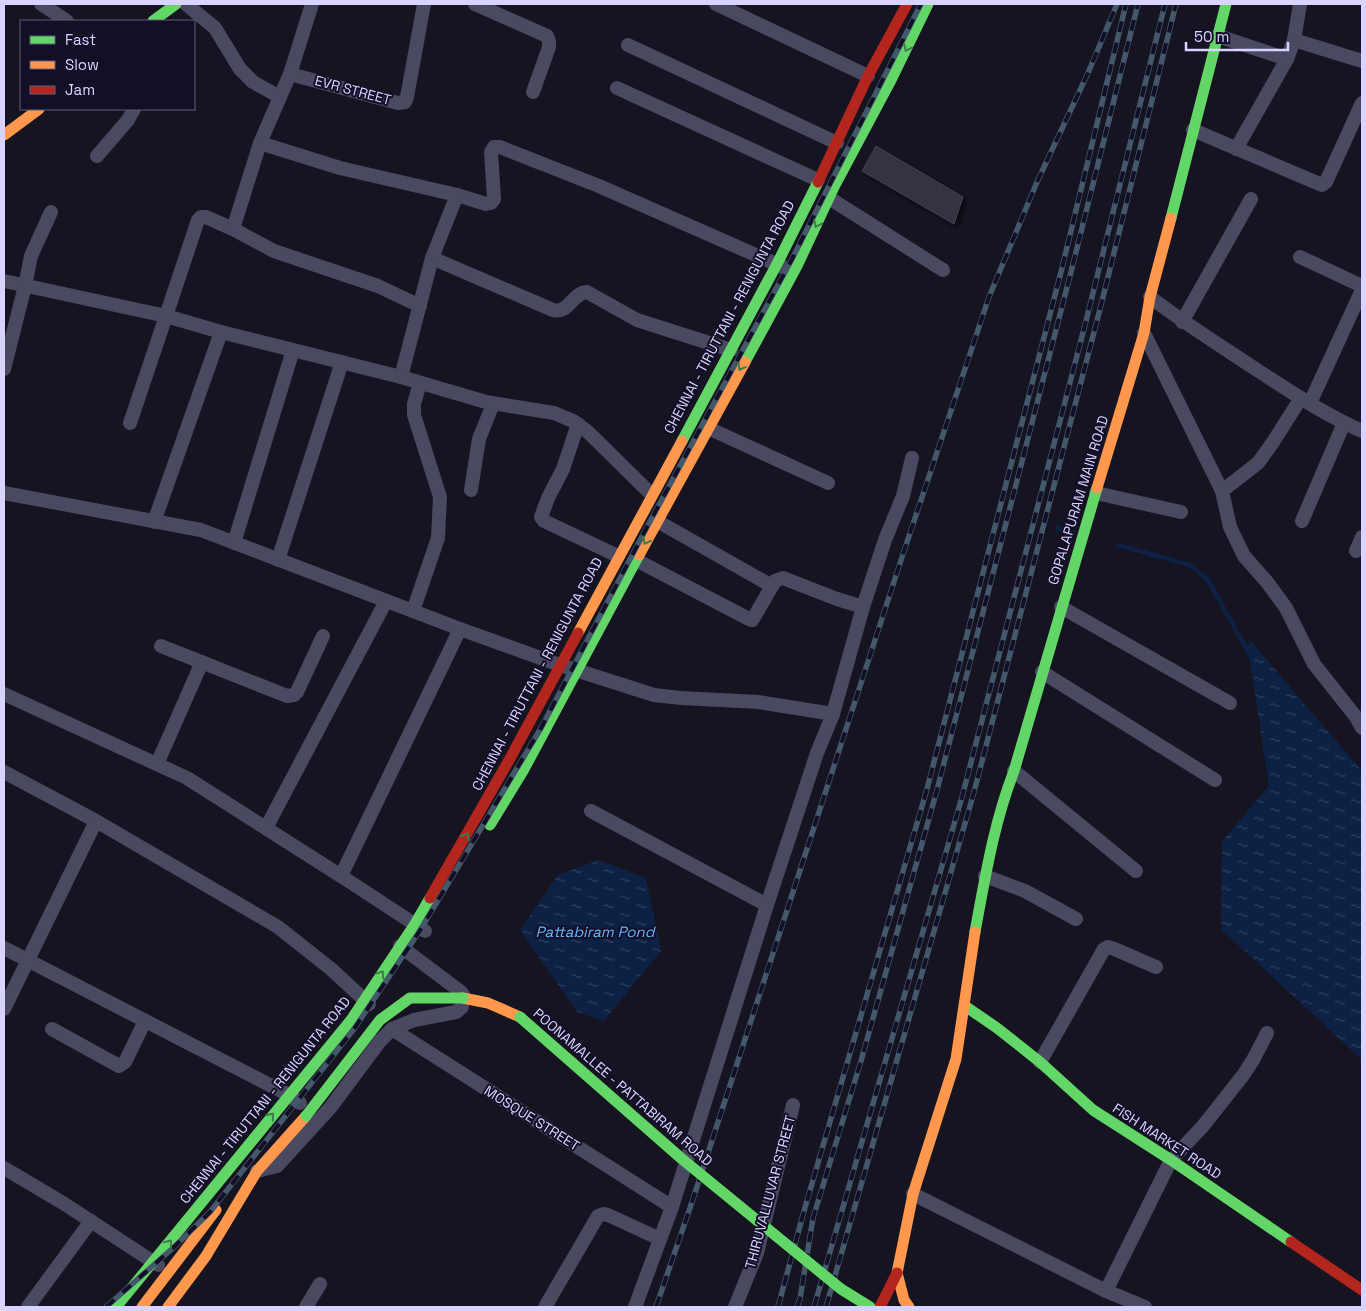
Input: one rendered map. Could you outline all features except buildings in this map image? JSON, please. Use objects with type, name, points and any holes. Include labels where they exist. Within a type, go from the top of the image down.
[{"type":"main road","points":[[154,20],[176,4]]},
{"type":"main road","name":"CHENNAI - TIRUTTANI - RENIGUNTA ROAD","points":[[341,1050],[369,1004],[415,940],[651,494],[777,264],[868,76],[907,4]]},
{"type":"main road","points":[[482,837],[523,771],[657,521],[794,272],[852,151],[890,82],[928,4]]},
{"type":"main road","name":"GOPALAPURAM MAIN ROAD","points":[[898,1273],[913,1194],[956,1060],[965,1006],[969,963],[985,876],[1007,789],[1014,771],[1061,607],[1144,333],[1150,297],[1226,4]]},
{"type":"main road","points":[[6,131],[37,110]]},
{"type":"main road","name":"CHENNAI - TIRUTTANI - RENIGUNTA ROAD","points":[[116,1307],[297,1101],[351,1020],[389,984]]},
{"type":"main road","name":"POONAMALLEE - PATTABIRAM ROAD","points":[[168,1307],[213,1245],[257,1171],[306,1116],[380,1020],[410,998],[463,998],[488,1002],[520,1017],[690,1165],[841,1289],[870,1307]]},
{"type":"main road","name":"FISH MARKET ROAD","points":[[965,1006],[997,1028],[1040,1062],[1093,1110],[1171,1160],[1362,1290]]},
{"type":"main road","points":[[234,1188],[282,1126]]},
{"type":"main road","points":[[142,1307],[222,1203]]},
{"type":"main road","points":[[153,1307],[197,1250],[213,1245]]},
{"type":"main road","points":[[880,1307],[898,1273]]},
{"type":"main road","points":[[898,1273],[904,1300],[909,1307]]},
{"type":"street","points":[[41,4],[65,20]]},
{"type":"street","points":[[186,4],[215,28],[240,69],[252,82],[280,97]]},
{"type":"street","points":[[233,229],[260,144],[290,74],[312,4]]},
{"type":"street","name":"EVR STREET","points":[[290,74],[398,102],[405,102],[408,97],[424,4]]},
{"type":"street","points":[[476,4],[547,36],[549,47],[533,92]]},
{"type":"street","points":[[716,4],[868,76]]},
{"type":"street","points":[[1236,149],[1287,59],[1294,40],[1300,4]]},
{"type":"street","points":[[1218,36],[1287,59]]},
{"type":"street","points":[[1294,40],[1362,61]]},
{"type":"street","points":[[628,45],[837,143]]},
{"type":"street","points":[[617,88],[818,180]]},
{"type":"street","points":[[1193,130],[1319,185],[1324,184],[1362,103]]},
{"type":"street","points":[[97,156],[128,120],[133,110]]},
{"type":"street","points":[[260,144],[340,168],[457,195],[486,204],[491,203],[494,199],[492,152],[494,147],[500,147],[600,186],[794,272]]},
{"type":"street","points":[[401,377],[432,258],[457,195]]},
{"type":"street","points":[[829,198],[943,270]]},
{"type":"street","points":[[1182,322],[1251,199]]},
{"type":"street","points":[[4,369],[25,286],[30,256],[51,212]]},
{"type":"street","points":[[130,424],[198,220],[201,217],[206,217],[233,229],[274,251],[378,286],[420,306]]},
{"type":"street","points":[[1300,256],[1362,286]]},
{"type":"street","points":[[432,258],[553,310],[559,311],[564,309],[580,294],[587,292],[637,320],[731,350]]},
{"type":"street","points":[[4,281],[166,316],[401,377],[493,404],[554,413],[578,424],[588,432],[651,494]]},
{"type":"street","points":[[1222,491],[1258,463],[1305,400],[1362,290]]},
{"type":"street","points":[[1150,297],[1182,322],[1305,400],[1344,423],[1362,431]]},
{"type":"street","points":[[154,522],[222,332]]},
{"type":"street","points":[[1144,333],[1222,491],[1230,527],[1244,556],[1267,582],[1286,608],[1314,664],[1360,718]]},
{"type":"street","points":[[234,542],[293,350]]},
{"type":"street","points":[[278,560],[342,362]]},
{"type":"street","points":[[414,611],[438,538],[440,497],[414,415],[414,404],[420,383]]},
{"type":"street","points":[[471,490],[479,439],[493,404]]},
{"type":"street","points":[[1302,521],[1344,423]]},
{"type":"street","points":[[578,424],[541,517],[544,521],[618,556]]},
{"type":"street","points":[[708,428],[828,484]]},
{"type":"street","points":[[635,1307],[672,1207],[767,905],[817,754],[833,714],[863,607],[885,540],[903,496],[912,458]]},
{"type":"street","points":[[4,493],[201,530],[460,629],[560,665],[654,695],[758,702],[833,714]]},
{"type":"street","points":[[1096,493],[1181,512]]},
{"type":"street","points":[[657,521],[772,586]]},
{"type":"street","points":[[1356,551],[1362,536]]},
{"type":"street","points":[[636,560],[749,620],[752,620],[772,586],[779,578],[786,578],[837,599],[863,607]]},
{"type":"street","points":[[266,828],[386,600]]},
{"type":"street","points":[[1061,607],[1230,703]]},
{"type":"street","points":[[341,876],[460,629]]},
{"type":"street","points":[[162,646],[291,696],[297,692],[323,636]]},
{"type":"street","points":[[157,764],[202,662]]},
{"type":"street","points":[[1042,672],[1216,780]]},
{"type":"street","points":[[4,694],[187,778],[341,876],[415,940],[461,992],[464,1002],[462,1007],[456,1012],[414,1020],[392,1029],[380,1041],[330,1108],[277,1166],[257,1171]]},
{"type":"street","points":[[1014,771],[1136,871]]},
{"type":"street","points":[[4,772],[96,821],[278,927],[331,969],[369,1004]]},
{"type":"street","points":[[591,812],[767,905]]},
{"type":"street","points":[[4,1009],[96,821]]},
{"type":"street","points":[[985,876],[1025,891],[1076,919]]},
{"type":"street","points":[[4,948],[297,1101]]},
{"type":"street","points":[[1040,1062],[1104,949],[1112,948],[1156,967]]},
{"type":"street","points":[[52,1029],[119,1066],[124,1062],[145,1021]]},
{"type":"street","name":"MOSQUE STREET","points":[[392,1029],[672,1207]]},
{"type":"street","points":[[1106,1291],[1171,1160],[1203,1126],[1244,1074],[1268,1032]]},
{"type":"street","name":"THIRUVALLUVAR STREET","points":[[736,1307],[757,1253],[793,1105]]},
{"type":"street","points":[[4,1168],[168,1272]]},
{"type":"street","points":[[913,1194],[1106,1291],[1145,1307]]},
{"type":"street","points":[[545,1307],[598,1216],[608,1215],[660,1239]]},
{"type":"street","points":[[28,1307],[90,1221]]},
{"type":"street","points":[[306,1307],[320,1284]]},
{"type":"water","points":[[1250,640],[1362,771],[1362,1060],[1221,929],[1222,841],[1269,786],[1248,647]]},
{"type":"water","name":"Pattabiram Pond","points":[[598,860],[646,878],[661,951],[604,1021],[577,1012],[520,930],[558,875]]},
{"type":"waterway","points":[[1057,528],[1074,533]]},
{"type":"waterway","points":[[1118,545],[1190,565],[1208,580],[1252,659]]},
{"type":"railway","points":[[106,1307],[173,1248],[210,1212],[354,1029],[419,932],[541,728],[792,259],[921,4]]},
{"type":"railway","points":[[656,1307],[989,297],[1037,182],[1088,73],[1117,4]]},
{"type":"railway","points":[[778,1307],[804,1211],[927,789],[1062,268],[1126,4]]},
{"type":"railway","points":[[797,1307],[800,1299],[813,1218],[861,1061],[937,790],[1138,4]]},
{"type":"railway","points":[[814,1307],[962,797],[1085,325],[1165,4]]},
{"type":"railway","points":[[826,1307],[974,792],[1099,313],[1176,4]]},
{"type":"traffic: fast","points":[[154,20],[176,4]]},
{"type":"traffic: fast","points":[[745,362],[797,266],[834,187],[890,82],[928,4]]},
{"type":"traffic: fast","points":[[1171,218],[1226,4]]},
{"type":"traffic: fast","points":[[682,441],[777,264],[818,182]]},
{"type":"traffic: fast","points":[[975,932],[1001,810],[1097,488]]},
{"type":"traffic: fast","points":[[490,825],[523,771],[639,555]]},
{"type":"traffic: fast","points":[[116,1307],[351,1020],[415,924],[430,898]]},
{"type":"traffic: fast","points":[[306,1116],[380,1020],[410,998],[463,998]]},
{"type":"traffic: fast","points":[[965,1006],[997,1028],[1040,1062],[1093,1110],[1171,1160],[1291,1242]]},
{"type":"traffic: fast","points":[[520,1017],[682,1159],[841,1289],[870,1307]]},
{"type":"traffic: slow","points":[[4,135],[38,110]]},
{"type":"traffic: slow","points":[[1097,488],[1144,333],[1150,297],[1171,218]]},
{"type":"traffic: slow","points":[[639,555],[745,362]]},
{"type":"traffic: slow","points":[[578,633],[682,441]]},
{"type":"traffic: slow","points":[[909,1307],[904,1300],[897,1273],[913,1194],[956,1059],[975,932]]},
{"type":"traffic: slow","points":[[463,998],[488,1003],[520,1017]]},
{"type":"traffic: slow","points":[[168,1307],[206,1256],[257,1171],[306,1116]]},
{"type":"traffic: slow","points":[[142,1307],[216,1210]]},
{"type":"traffic: jam","points":[[818,182],[868,76],[907,4]]},
{"type":"traffic: jam","points":[[430,898],[508,762],[578,633]]},
{"type":"traffic: jam","points":[[1291,1242],[1362,1290]]},
{"type":"traffic: jam","points":[[880,1307],[897,1273]]}]
